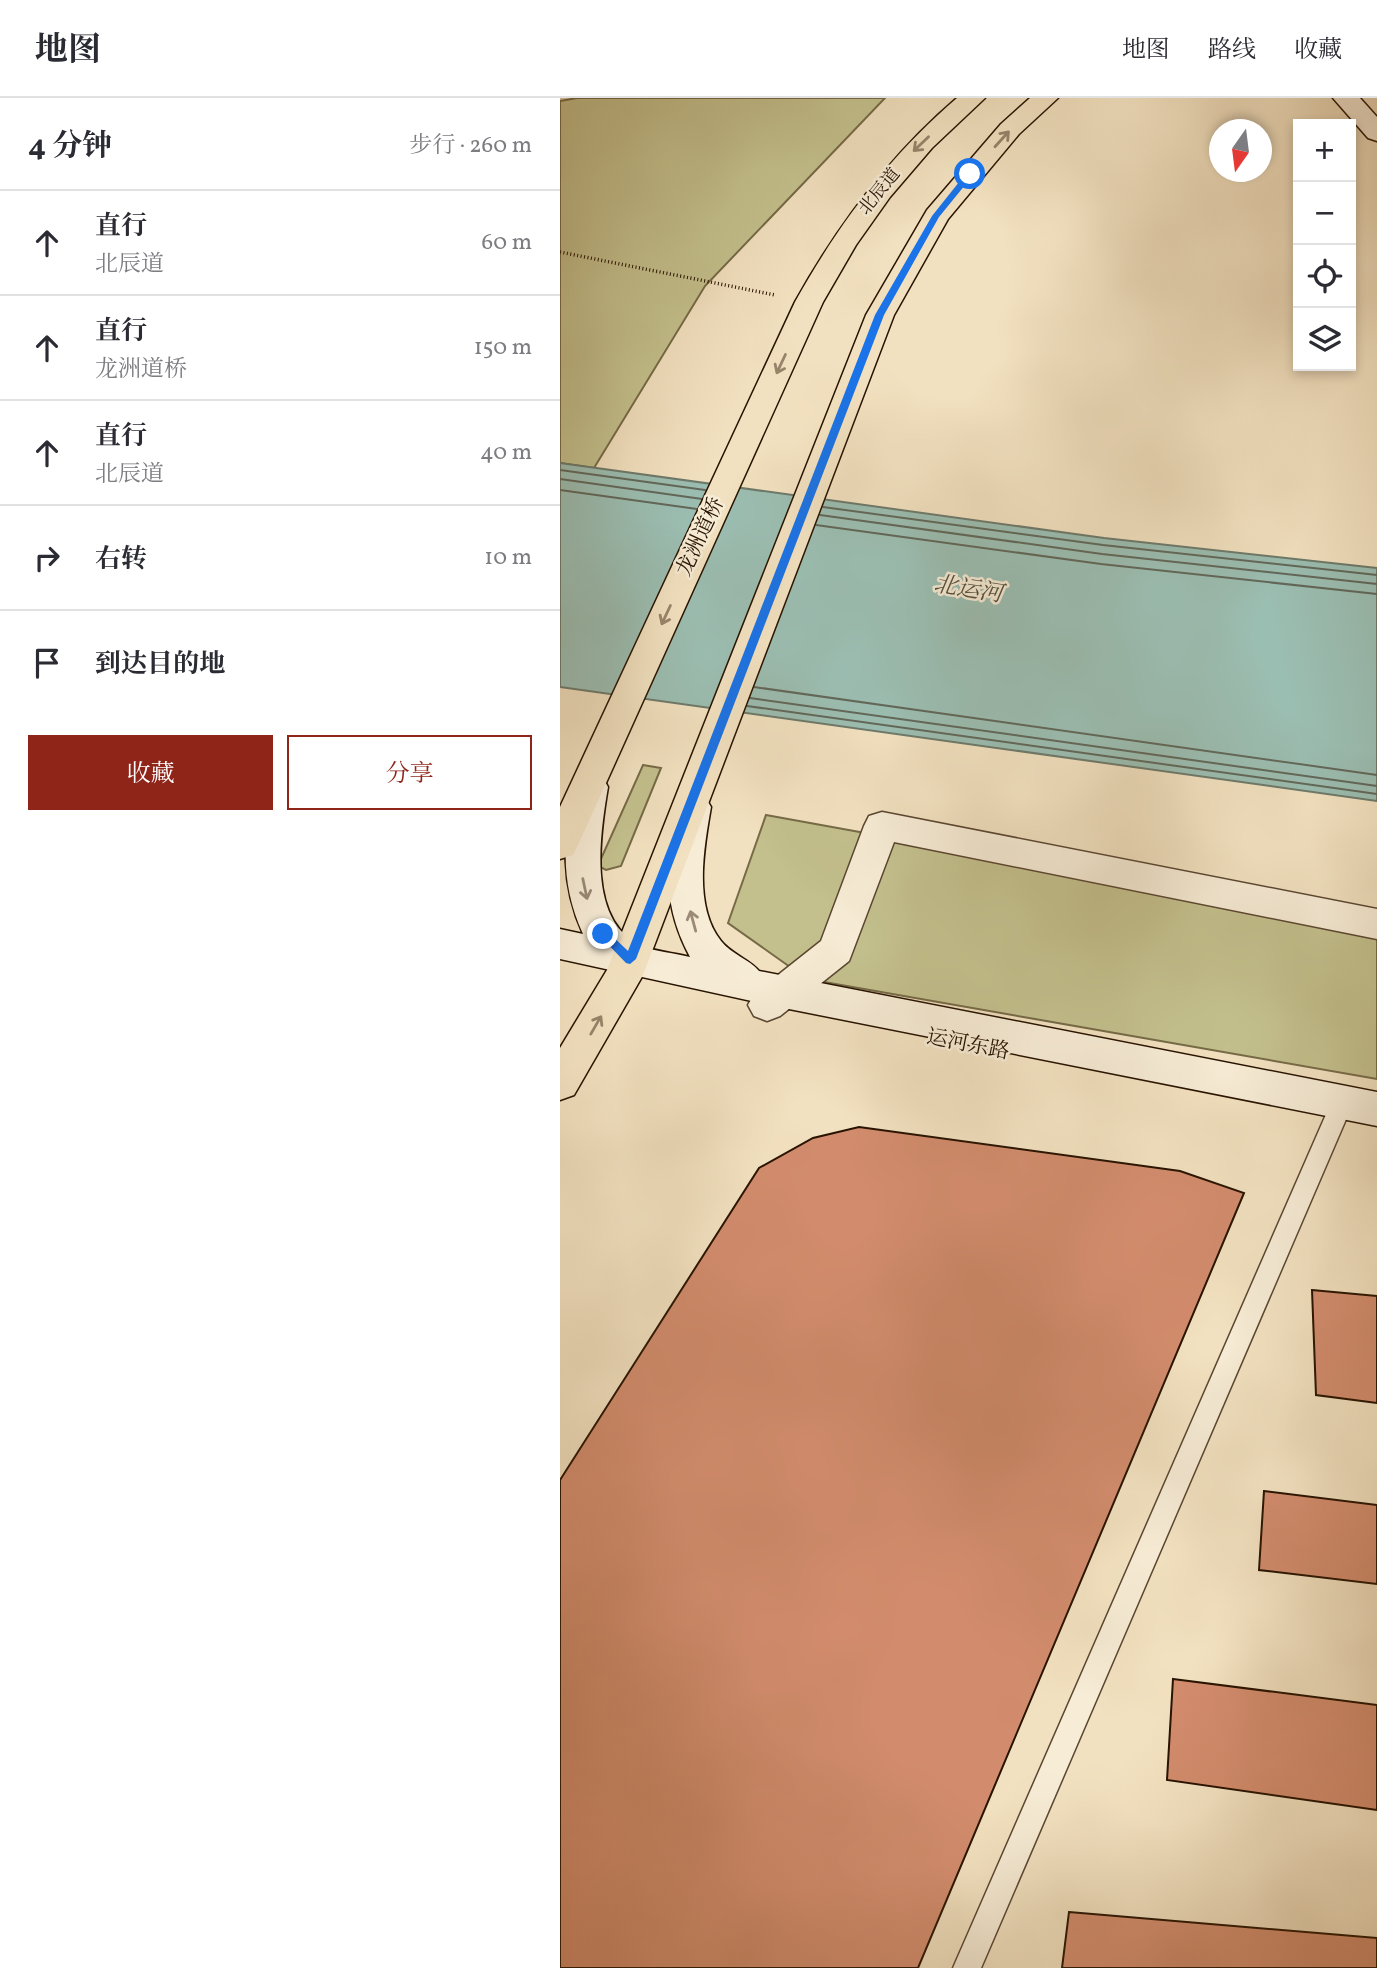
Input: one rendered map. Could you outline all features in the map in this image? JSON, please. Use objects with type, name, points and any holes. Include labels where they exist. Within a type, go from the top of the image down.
[{"type":"main road","name":"北辰道","points":[[809,302],[851,229],[883,186],[912,153],[972,98]]},
{"type":"main road","points":[[560,1083],[627,967],[880,315],[936,216],[1010,129],[1045,98]]},
{"type":"main road","name":"龙洲道桥","points":[[593,773],[809,302]]},
{"type":"main road","points":[[560,845],[593,773]]},
{"type":"street","points":[[1346,98],[1377,133]]},
{"type":"street","points":[[593,773],[580,850],[584,891],[592,916],[627,967]]},
{"type":"street","points":[[695,796],[687,860],[688,898],[695,929],[709,953],[758,995],[836,950],[882,826],[1377,924]]},
{"type":"street","points":[[560,944],[627,967]]},
{"type":"street","name":"运河东路","points":[[560,962],[627,967],[1351,1110],[1377,1125]]},
{"type":"lane","points":[[967,1968],[1351,1110]]},
{"type":"path","points":[[560,252],[809,302]]},
{"type":"shaded area","points":[[577,98],[885,98],[705,286],[594,468],[560,463],[560,101]]},
{"type":"shaded area","points":[[643,765],[661,768],[621,866],[606,870],[600,867],[600,861]]},
{"type":"shaded area","points":[[766,815],[1377,926],[1377,1079],[807,979],[728,923]]},
{"type":"water","name":"北运河","points":[[560,463],[1104,538],[1377,568],[1377,801],[560,687]]},
{"type":"building","points":[[859,1127],[1180,1171],[1244,1193],[918,1968],[560,1968],[560,1480],[759,1168],[813,1138]]},
{"type":"building","points":[[1312,1290],[1377,1296],[1377,1403],[1316,1395]]},
{"type":"building","points":[[1264,1491],[1377,1505],[1377,1584],[1259,1570]]},
{"type":"building","points":[[1173,1679],[1377,1705],[1377,1810],[1167,1780]]},
{"type":"building","points":[[1069,1912],[1377,1938],[1377,1968],[1062,1968]]},
{"type":"route","points":[[603,934],[630,959],[880,315],[936,216],[970,174]]}]
